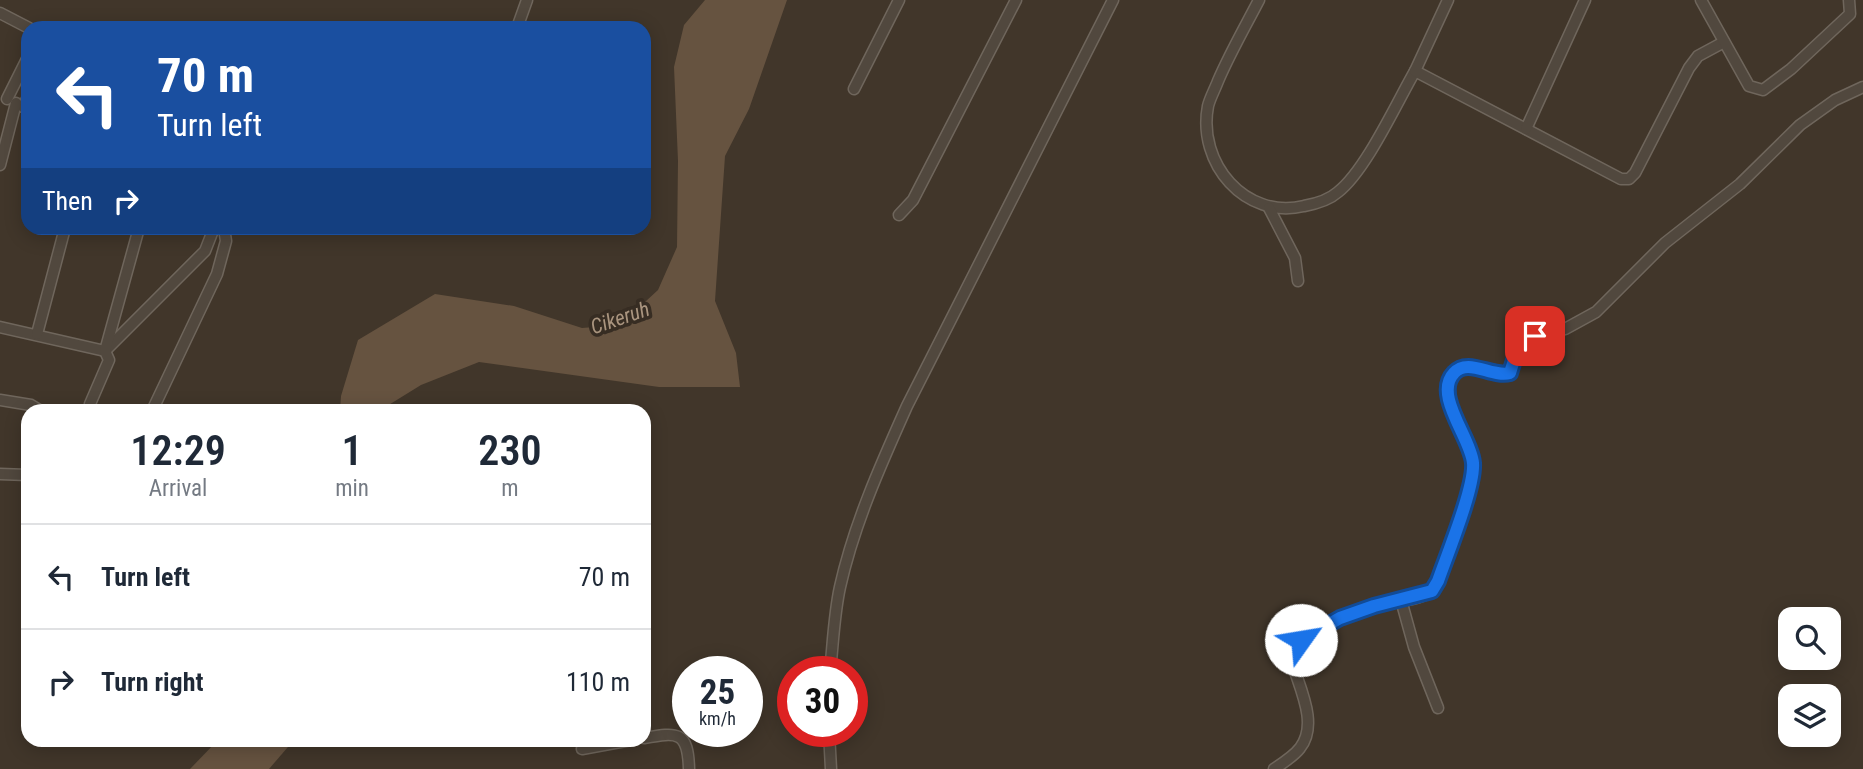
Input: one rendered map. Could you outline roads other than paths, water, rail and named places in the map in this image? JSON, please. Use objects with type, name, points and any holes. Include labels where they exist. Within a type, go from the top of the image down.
[{"type":"street","points":[[520,21],[527,0]]},
{"type":"street","points":[[854,89],[899,0]]},
{"type":"street","points":[[899,215],[913,200],[1016,0]]},
{"type":"street","points":[[832,656],[840,589],[852,542],[877,473],[907,405],[1114,0]]},
{"type":"street","points":[[1259,0],[1208,105],[1206,135],[1213,161],[1236,190],[1269,208],[1289,210],[1315,204],[1336,194],[1354,177],[1415,71],[1448,0]]},
{"type":"street","points":[[1526,129],[1585,0]]},
{"type":"street","points":[[1701,0],[1749,86],[1763,90],[1791,69],[1850,14],[1849,0]]},
{"type":"street","points":[[0,13],[21,24]]},
{"type":"street","points":[[1415,71],[1621,179],[1629,178],[1635,173],[1689,68],[1698,56],[1724,42]]},
{"type":"street","points":[[1274,769],[1301,747],[1306,736],[1308,722],[1293,662],[1294,652],[1301,640],[1340,618],[1374,606],[1424,595],[1436,586],[1471,483],[1474,464],[1448,395],[1448,385],[1454,371],[1472,367],[1494,374],[1510,373],[1516,353],[1528,339],[1565,329],[1596,312],[1665,243],[1740,184],[1800,125],[1862,85]]},
{"type":"street","points":[[0,165],[17,102]]},
{"type":"street","points":[[1269,208],[1295,258],[1298,281]]},
{"type":"street","points":[[37,334],[63,235]]},
{"type":"street","points":[[90,404],[109,360],[105,351],[137,235]]},
{"type":"street","points":[[105,351],[205,251],[211,235]]},
{"type":"street","points":[[155,404],[217,274],[226,241],[225,235]]},
{"type":"street","points":[[0,327],[105,351]]},
{"type":"street","points":[[0,400],[21,406]]},
{"type":"street","points":[[0,474],[21,475]]},
{"type":"street","points":[[1401,600],[1438,708]]},
{"type":"street","points":[[651,737],[667,734],[681,737],[687,745],[689,769]]},
{"type":"street","points":[[582,749],[593,747]]},
{"type":"street","points":[[830,747],[831,769]]},
{"type":"water label","name":"Cikeruh","points":[[620,318]]}]
